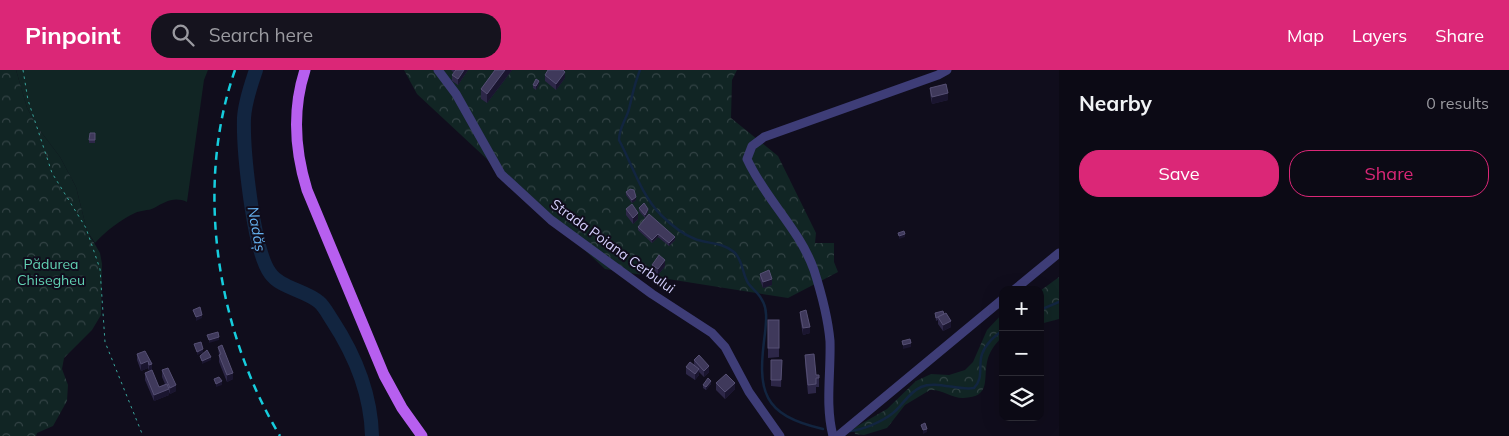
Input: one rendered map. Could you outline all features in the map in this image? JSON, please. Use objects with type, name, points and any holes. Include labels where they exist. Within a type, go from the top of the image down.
[{"type":"main road","points":[[304,70],[298,102],[297,132],[300,159],[307,190],[384,375],[402,408],[422,436]]},
{"type":"street","name":"Strada Poiana Cerbului","points":[[438,70],[456,94],[501,174],[551,220],[652,294],[712,333],[725,347],[749,392],[780,436]]},
{"type":"street","points":[[833,436],[829,421],[830,339],[814,269],[797,234],[753,172],[747,159],[752,146],[764,137],[938,75],[947,70]]},
{"type":"street","points":[[1019,286],[1059,253]]},
{"type":"street","points":[[838,436],[999,302]]},
{"type":"path","points":[[22,70],[28,100],[52,173],[86,228],[100,269],[105,342],[143,436]]},
{"type":"green space","name":"Pădurea Chisegheu","points":[[0,70],[16,70],[27,108],[38,128],[60,157],[76,187],[87,231],[100,253],[102,264],[101,315],[92,330],[64,358],[62,369],[68,385],[67,401],[53,426],[37,433],[36,436],[0,436]]},
{"type":"green space","points":[[16,70],[208,70],[204,80],[187,202],[170,200],[152,209],[135,213],[114,226],[95,243],[87,231],[76,187],[60,157],[38,128],[27,108]]},
{"type":"green space","points":[[404,70],[737,70],[732,80],[731,118],[778,156],[816,233],[815,243],[834,243],[834,262],[838,272],[788,298],[605,269],[417,94]]},
{"type":"green space","points":[[1059,277],[1059,319],[1044,323],[1044,288]]},
{"type":"green space","points":[[999,317],[999,340],[989,355],[983,390],[979,394],[963,398],[930,390],[905,405],[887,428],[864,435],[855,434],[854,428],[887,409],[916,381],[931,374],[949,375],[965,370],[973,362],[987,330]]},
{"type":"building","points":[[456,70],[464,70],[458,79],[452,75]]},
{"type":"building","points":[[495,70],[505,70],[487,94],[481,89]]},
{"type":"building","points":[[548,70],[563,70],[565,72],[556,84],[545,75]]},
{"type":"building","points":[[536,79],[539,81],[536,86],[533,85]]},
{"type":"building","points":[[946,84],[948,93],[932,97],[930,88]]},
{"type":"building","points":[[90,133],[95,133],[95,140],[89,140]]},
{"type":"building","points":[[630,189],[634,190],[636,197],[632,200],[626,192]]},
{"type":"building","points":[[644,203],[648,209],[645,215],[639,208]]},
{"type":"building","points":[[632,204],[638,213],[633,218],[626,209]]},
{"type":"building","points":[[649,214],[675,237],[669,243],[658,234],[652,240],[638,227]]},
{"type":"building","points":[[904,231],[905,234],[899,236],[898,233]]},
{"type":"building","points":[[659,255],[665,260],[658,269],[652,265]]},
{"type":"building","points":[[769,270],[772,279],[763,282],[760,274]]},
{"type":"building","points":[[200,307],[202,315],[196,317],[193,310]]},
{"type":"building","points":[[806,310],[810,327],[803,328],[800,312]]},
{"type":"building","points":[[943,311],[944,314],[936,318],[935,313]]},
{"type":"building","points":[[946,313],[951,321],[943,325],[938,317]]},
{"type":"building","points":[[768,320],[779,320],[779,348],[768,348]]},
{"type":"building","points":[[218,332],[219,337],[209,340],[207,335]]},
{"type":"building","points":[[910,339],[911,343],[903,345],[902,341]]},
{"type":"building","points":[[201,342],[203,349],[197,352],[194,344]]},
{"type":"building","points":[[222,345],[233,373],[227,375],[219,355],[221,354],[218,347]]},
{"type":"building","points":[[207,350],[211,357],[202,361],[200,356]]},
{"type":"building","points":[[145,351],[152,364],[149,365],[148,361],[141,364],[137,354]]},
{"type":"building","points":[[814,354],[816,375],[819,375],[819,378],[816,378],[816,384],[808,385],[805,355]]},
{"type":"building","points":[[699,355],[709,366],[704,371],[694,360]]},
{"type":"building","points":[[771,360],[782,360],[781,380],[771,380]]},
{"type":"building","points":[[690,362],[699,369],[695,374],[686,367]]},
{"type":"building","points":[[168,368],[176,385],[170,388],[162,370]]},
{"type":"building","points":[[152,370],[159,387],[167,384],[169,389],[154,395],[145,373]]},
{"type":"building","points":[[726,374],[735,383],[725,392],[716,383]]},
{"type":"building","points":[[219,377],[222,381],[216,384],[214,379]]},
{"type":"building","points":[[708,378],[711,381],[706,387],[703,385]]},
{"type":"building","points":[[925,423],[927,429],[923,430],[921,425]]},
{"type":"waterway","name":"Nadăș","points":[[256,70],[248,93],[244,133],[250,198],[264,261],[274,278],[286,286],[313,298],[326,310],[348,347],[360,375],[369,405],[372,436]]},
{"type":"waterway","points":[[640,70],[619,140],[642,189],[654,207],[677,229],[700,241],[725,246],[737,255],[748,283],[761,298],[766,312],[762,371],[768,398],[776,408],[787,416],[823,429]]},
{"type":"waterway","points":[[1044,308],[1059,302]]},
{"type":"waterway","points":[[850,431],[867,427],[889,416],[913,392],[921,387],[940,385],[968,389],[974,388],[980,376],[982,354],[991,340],[1002,331]]},
{"type":"railway","points":[[235,70],[223,115],[216,162],[215,210],[218,258],[227,305],[241,351],[258,395],[280,436]]}]
